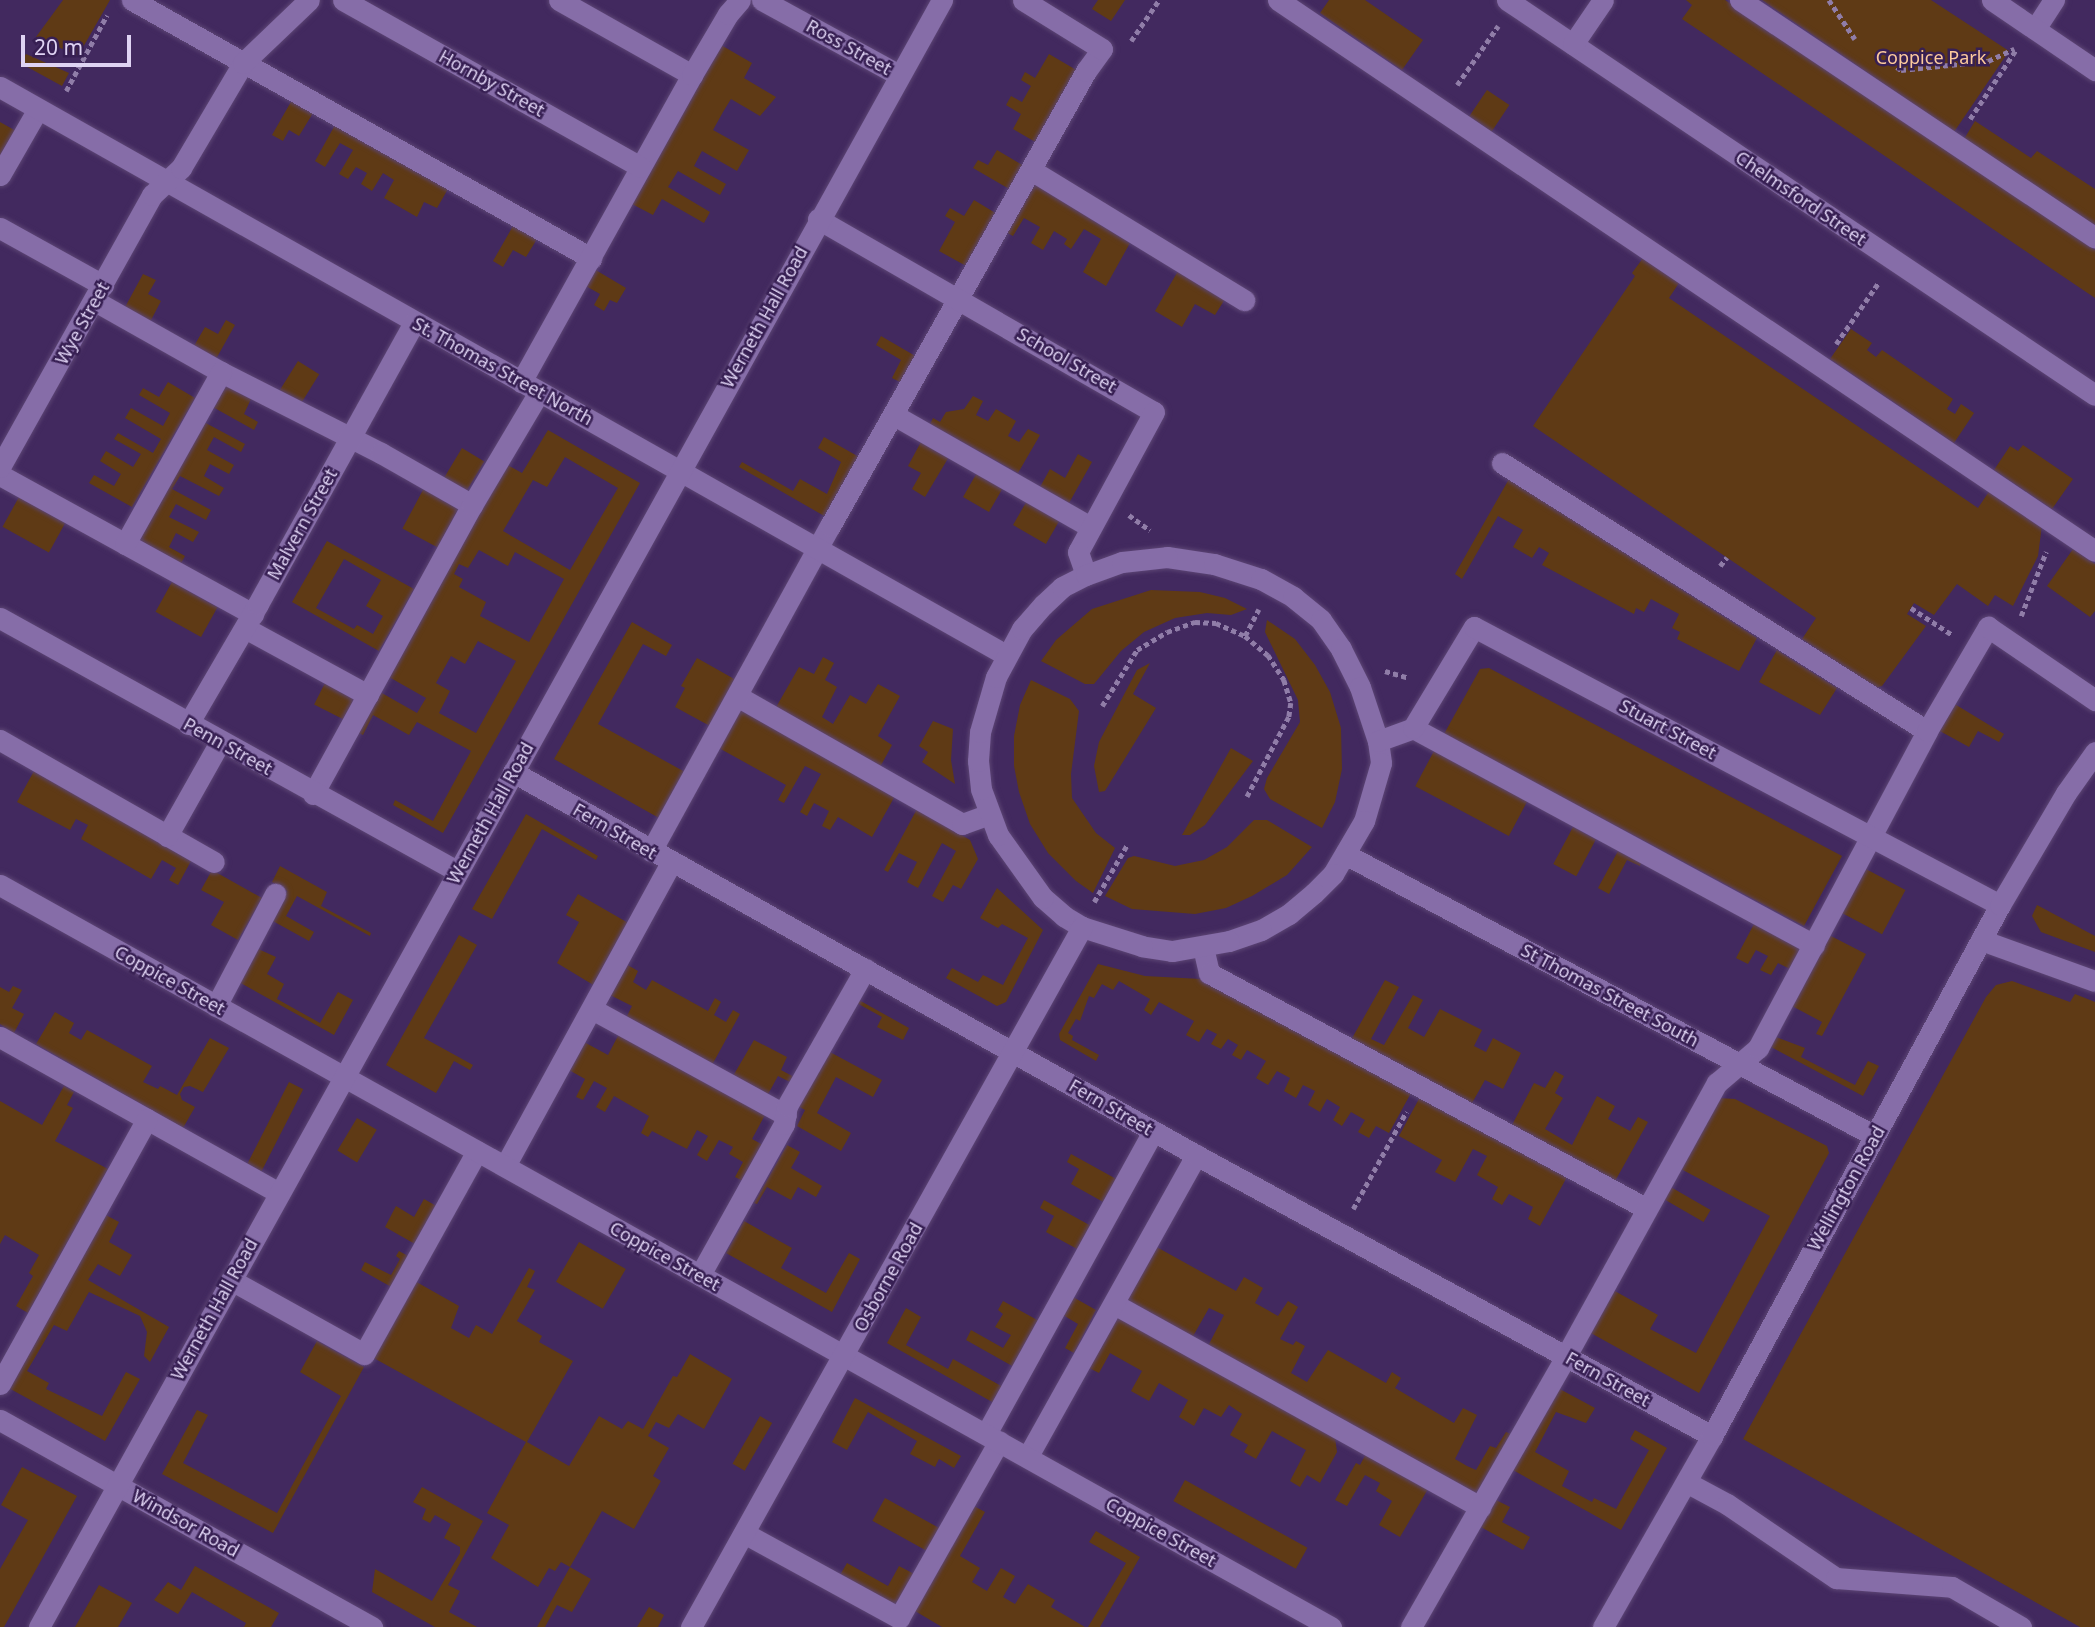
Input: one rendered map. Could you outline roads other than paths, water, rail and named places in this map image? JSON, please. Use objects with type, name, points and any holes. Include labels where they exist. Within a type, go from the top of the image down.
[{"type":"street","points":[[132,0],[590,258]]},
{"type":"street","name":"Wye Street","points":[[0,467],[152,195],[184,163],[243,64],[309,0]]},
{"type":"street","name":"Hornby Street","points":[[343,0],[640,167]]},
{"type":"street","points":[[559,0],[692,75]]},
{"type":"street","points":[[313,794],[472,505],[590,258],[692,75],[728,14],[740,0]]},
{"type":"street","name":"Ross Street","points":[[762,0],[899,75]]},
{"type":"street","name":"Werneth Hall Road","points":[[38,1627],[942,0]]},
{"type":"street","points":[[651,851],[1086,71],[1102,49],[1023,0]]},
{"type":"street","points":[[1279,0],[2095,551]]},
{"type":"street","name":"Chelmsford Street","points":[[1507,0],[2095,395]]},
{"type":"street","points":[[1573,44],[1603,0]]},
{"type":"street","points":[[1740,0],[2095,238]]},
{"type":"street","points":[[1992,0],[2095,70]]},
{"type":"street","points":[[2035,29],[2054,0]]},
{"type":"street","name":"St. Thomas Street North","points":[[0,87],[1006,654]]},
{"type":"street","points":[[0,175],[38,109]]},
{"type":"street","points":[[1031,170],[1244,300]]},
{"type":"street","name":"School Street","points":[[818,219],[959,297],[1154,412],[1078,552],[1086,575]]},
{"type":"street","points":[[0,228],[221,372],[381,453],[472,505]]},
{"type":"street","name":"Malvern Street","points":[[188,724],[249,621],[414,322]]},
{"type":"street","points":[[125,544],[221,372]]},
{"type":"street","points":[[894,415],[1090,527]]},
{"type":"street","points":[[1502,463],[1927,731]]},
{"type":"street","points":[[0,475],[125,544],[368,695]]},
{"type":"street","points":[[1167,557],[1214,564],[1261,579],[1293,597],[1321,620],[1360,687],[1378,741],[1381,764],[1364,821],[1333,874],[1289,915],[1261,930],[1203,947],[1172,951],[1142,946],[1082,927],[1043,898],[1009,854],[989,814],[981,789],[979,732],[1006,654],[1043,605],[1062,587],[1122,562],[1167,557]]},
{"type":"street","name":"Penn Street","points":[[0,618],[313,794],[457,871]]},
{"type":"street","name":"Stuart Street","points":[[1412,728],[1474,627],[2000,905]]},
{"type":"street","points":[[1411,1627],[1566,1356],[1717,1083],[1758,1048],[1873,837],[1927,731],[1988,627],[2095,700]]},
{"type":"street","points":[[737,696],[962,824],[989,814]]},
{"type":"street","points":[[1378,741],[1412,728],[1814,945]]},
{"type":"street","points":[[0,740],[214,862]]},
{"type":"street","points":[[167,836],[220,742]]},
{"type":"street","name":"Wellington Road","points":[[1602,1627],[1712,1436],[2000,905],[2066,793],[2095,752]]},
{"type":"street","name":"Fern Street","points":[[513,772],[1196,1155],[1712,1436]]},
{"type":"street","name":"St Thomas Street South","points":[[1345,854],[1875,1136]]},
{"type":"street","points":[[505,1166],[671,863]]},
{"type":"street","name":"Coppice Street","points":[[0,885],[1331,1627]]},
{"type":"street","points":[[216,1006],[275,894]]},
{"type":"street","name":"Osborne Road","points":[[691,1627],[1082,927]]},
{"type":"street","points":[[1981,940],[2095,981]]},
{"type":"street","points":[[1203,947],[1209,973],[1646,1208]]},
{"type":"street","points":[[700,1275],[784,1124],[788,1106],[865,970]]},
{"type":"street","points":[[592,1009],[786,1115]]},
{"type":"street","points":[[0,1037],[279,1193]]},
{"type":"street","points":[[0,1384],[147,1118]]},
{"type":"street","points":[[744,1533],[899,1618],[1153,1131]]},
{"type":"street","points":[[231,1280],[364,1354],[477,1152]]},
{"type":"street","points":[[1028,1457],[1196,1155]]},
{"type":"street","points":[[1114,1304],[1480,1507]]},
{"type":"street","name":"Windsor Road","points":[[0,1420],[372,1627]]},
{"type":"street","points":[[1686,1482],[1727,1504],[1836,1578],[1952,1587],[2021,1627]]},
{"type":"park label","name":"Coppice Park","points":[[1931,57]]}]
